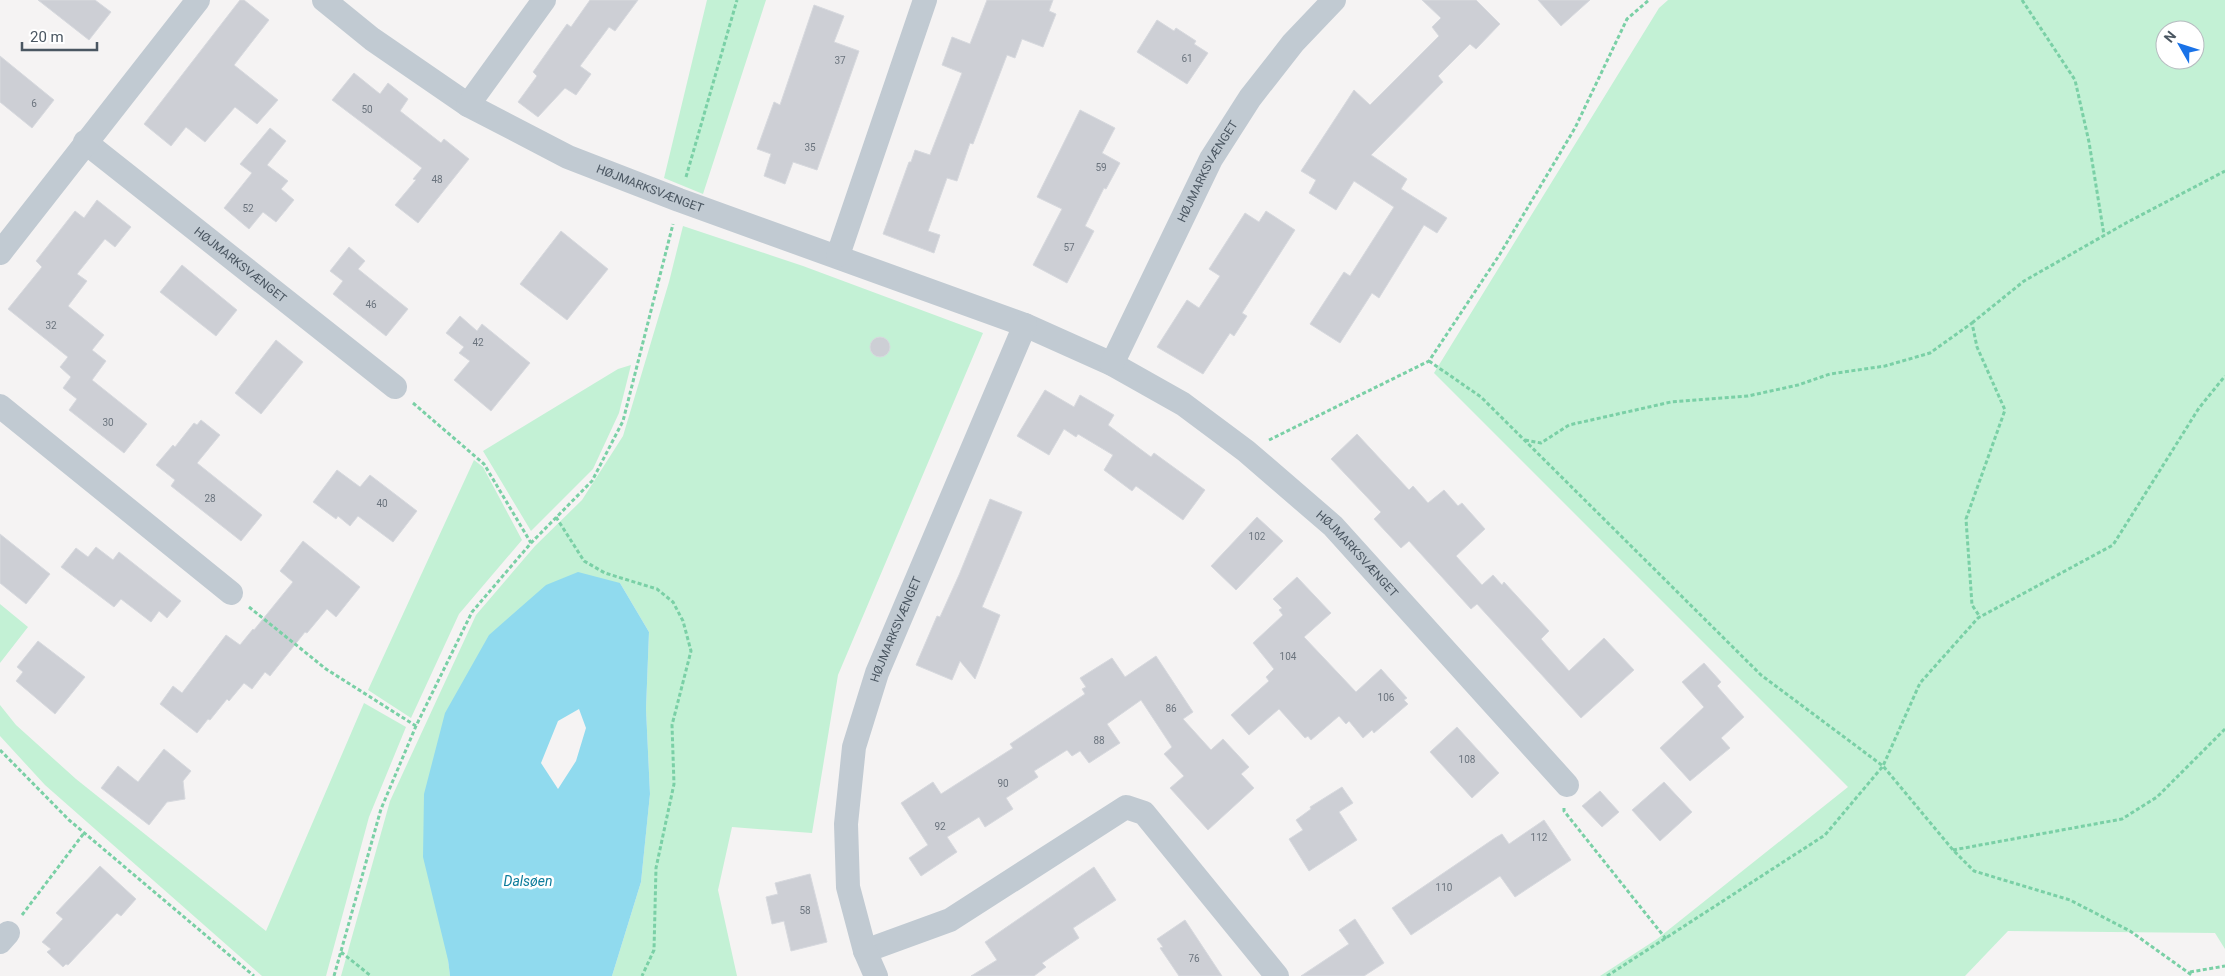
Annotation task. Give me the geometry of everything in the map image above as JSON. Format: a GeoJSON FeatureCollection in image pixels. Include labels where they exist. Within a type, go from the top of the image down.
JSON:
{"type":"FeatureCollection","features":[{"type":"Feature","properties":{"kind":"street"},"geometry":{"type":"LineString","coordinates":[[0,253],[198,0]]}},
{"type":"Feature","properties":{"kind":"street","name":"HØJMARKSVÆNGET"},"geometry":{"type":"LineString","coordinates":[[324,0],[372,39],[468,105],[568,157],[680,200],[838,255],[1025,324],[1112,364],[1183,404],[1246,451],[1333,526],[1566,784]]}},
{"type":"Feature","properties":{"kind":"street"},"geometry":{"type":"LineString","coordinates":[[468,105],[544,0]]}},
{"type":"Feature","properties":{"kind":"street"},"geometry":{"type":"LineString","coordinates":[[838,255],[925,0]]}},
{"type":"Feature","properties":{"kind":"street","name":"HØJMARKSVÆNGET"},"geometry":{"type":"LineString","coordinates":[[1112,364],[1211,159],[1250,98],[1294,43],[1334,0]]}},
{"type":"Feature","properties":{"kind":"street","name":"HØJMARKSVÆNGET"},"geometry":{"type":"LineString","coordinates":[[85,142],[395,388]]}},
{"type":"Feature","properties":{"kind":"street","name":"HØJMARKSVÆNGET"},"geometry":{"type":"LineString","coordinates":[[876,976],[865,950],[848,887],[846,824],[854,747],[877,673],[1025,324]]}},
{"type":"Feature","properties":{"kind":"street"},"geometry":{"type":"LineString","coordinates":[[0,406],[231,593]]}},
{"type":"Feature","properties":{"kind":"street"},"geometry":{"type":"LineString","coordinates":[[865,950],[950,920],[1126,807],[1144,813],[1277,976]]}},
{"type":"Feature","properties":{"kind":"path"},"geometry":{"type":"LineString","coordinates":[[334,976],[381,809],[416,726],[472,612],[531,543],[592,480],[623,421],[680,200],[738,0]]}},
{"type":"Feature","properties":{"kind":"path"},"geometry":{"type":"LineString","coordinates":[[1246,451],[1429,361],[1500,254],[1575,128],[1627,20],[1649,0]]}},
{"type":"Feature","properties":{"kind":"path"},"geometry":{"type":"LineString","coordinates":[[2022,0],[2075,80],[2089,142],[2104,235]]}},
{"type":"Feature","properties":{"kind":"path"},"geometry":{"type":"LineString","coordinates":[[1525,440],[1541,443],[1568,425],[1671,402],[1748,396],[1798,385],[1830,374],[1885,366],[1930,353],[1972,323],[2024,281],[2104,235],[2225,171]]}},
{"type":"Feature","properties":{"kind":"path"},"geometry":{"type":"LineString","coordinates":[[1972,323],[1977,347],[2005,410],[1966,519],[1972,605],[1980,616]]}},
{"type":"Feature","properties":{"kind":"path"},"geometry":{"type":"LineString","coordinates":[[1429,361],[1481,397],[1761,675],[1883,766],[1953,850],[1974,871],[2070,900],[2130,931],[2190,972],[2193,976]]}},
{"type":"Feature","properties":{"kind":"path"},"geometry":{"type":"LineString","coordinates":[[1607,976],[1825,835],[1883,766],[1920,683],[1980,616],[2113,545],[2199,408],[2225,376]]}},
{"type":"Feature","properties":{"kind":"path"},"geometry":{"type":"LineString","coordinates":[[395,388],[484,464],[531,543]]}},
{"type":"Feature","properties":{"kind":"path"},"geometry":{"type":"LineString","coordinates":[[556,518],[584,561],[605,573],[657,589],[673,602],[683,621],[691,651],[672,725],[674,784],[656,868],[654,950],[642,976]]}},
{"type":"Feature","properties":{"kind":"path"},"geometry":{"type":"LineString","coordinates":[[231,593],[326,669],[416,726]]}},
{"type":"Feature","properties":{"kind":"path"},"geometry":{"type":"LineString","coordinates":[[1953,850],[2122,818],[2157,797],[2225,729]]}},
{"type":"Feature","properties":{"kind":"path"},"geometry":{"type":"LineString","coordinates":[[0,750],[84,832],[254,976]]}},
{"type":"Feature","properties":{"kind":"path"},"geometry":{"type":"LineString","coordinates":[[1566,784],[1564,811],[1666,939]]}},
{"type":"Feature","properties":{"kind":"path"},"geometry":{"type":"LineString","coordinates":[[4,938],[84,832]]}},
{"type":"Feature","properties":{"kind":"path"},"geometry":{"type":"LineString","coordinates":[[340,952],[371,976]]}},
{"type":"Feature","properties":{"kind":"path"},"geometry":{"type":"LineString","coordinates":[[2190,972],[2225,966]]}},
{"type":"Feature","properties":{"kind":"green space"},"geometry":{"type":"Polygon","coordinates":[[[707,0],[766,0],[703,194],[664,178],[707,0]]]}},
{"type":"Feature","properties":{"kind":"green space"},"geometry":{"type":"Polygon","coordinates":[[[1668,0],[2225,0],[2225,949],[2215,933],[2008,931],[1965,976],[1600,976],[1657,939],[1848,787],[1434,373],[1659,8],[1668,0]]]}},
{"type":"Feature","properties":{"kind":"green space"},"geometry":{"type":"Polygon","coordinates":[[[683,226],[803,266],[983,333],[838,675],[812,833],[732,827],[718,890],[737,976],[612,976],[641,882],[650,794],[646,709],[649,632],[620,583],[448,960],[450,976],[341,976],[390,801],[476,615],[535,546],[582,500],[623,436],[669,282],[683,226]]]}},
{"type":"Feature","properties":{"kind":"green space"},"geometry":{"type":"Polygon","coordinates":[[[631,365],[619,413],[593,469],[531,531],[483,451],[618,369],[631,365]]]}},
{"type":"Feature","properties":{"kind":"green space"},"geometry":{"type":"Polygon","coordinates":[[[474,460],[483,467],[522,540],[459,614],[411,718],[368,690],[474,460]]]}},
{"type":"Feature","properties":{"kind":"green space"},"geometry":{"type":"Polygon","coordinates":[[[0,604],[28,627],[0,663],[0,604]]]}},
{"type":"Feature","properties":{"kind":"green space"},"geometry":{"type":"Polygon","coordinates":[[[364,703],[406,727],[369,817],[326,976],[262,976],[45,785],[0,736],[0,705],[16,725],[76,779],[266,931],[364,703]]]}},
{"type":"Feature","properties":{"kind":"water","name":"Dalsøen"},"geometry":{"type":"Polygon","coordinates":[[[578,572],[620,583],[649,632],[646,709],[650,794],[641,882],[612,976],[450,976],[448,960],[423,857],[424,794],[445,713],[489,635],[546,585],[578,572]],[[579,709],[558,721],[541,763],[558,789],[576,761],[586,728],[579,709]]]}},
{"type":"Feature","properties":{"kind":"building"},"geometry":{"type":"Polygon","coordinates":[[[38,0],[95,0],[111,12],[89,40],[38,0]]]}},
{"type":"Feature","properties":{"kind":"building"},"geometry":{"type":"Polygon","coordinates":[[[240,0],[244,0],[269,20],[234,65],[278,100],[257,124],[235,107],[205,142],[186,127],[171,146],[144,124],[240,0]]]}},
{"type":"Feature","properties":{"kind":"building"},"geometry":{"type":"Polygon","coordinates":[[[590,0],[638,0],[615,31],[609,27],[580,66],[591,74],[576,95],[565,88],[538,117],[518,102],[537,76],[533,72],[567,24],[571,27],[590,0]]]}},
{"type":"Feature","properties":{"kind":"building"},"geometry":{"type":"Polygon","coordinates":[[[987,0],[1053,0],[1049,11],[1056,14],[1043,47],[1022,39],[1015,58],[1007,55],[973,144],[970,143],[957,181],[947,178],[928,231],[940,235],[934,253],[883,234],[909,162],[911,162],[915,150],[930,155],[962,73],[942,65],[952,37],[970,44],[987,0]]]}},
{"type":"Feature","properties":{"kind":"building"},"geometry":{"type":"Polygon","coordinates":[[[1422,0],[1476,0],[1500,24],[1476,49],[1470,44],[1438,76],[1443,82],[1371,155],[1407,179],[1401,189],[1447,218],[1437,233],[1424,225],[1379,298],[1372,293],[1340,343],[1310,324],[1344,272],[1350,276],[1394,207],[1354,181],[1336,210],[1309,193],[1316,180],[1301,171],[1354,90],[1370,105],[1439,36],[1432,27],[1441,18],[1422,0]]]}},
{"type":"Feature","properties":{"kind":"building"},"geometry":{"type":"Polygon","coordinates":[[[1538,0],[1590,0],[1561,26],[1538,0]]]}},
{"type":"Feature","properties":{"kind":"building"},"geometry":{"type":"Polygon","coordinates":[[[814,5],[844,16],[834,42],[859,51],[817,170],[793,162],[785,184],[764,176],[771,154],[757,149],[774,102],[780,105],[814,5]]]}},
{"type":"Feature","properties":{"kind":"building"},"geometry":{"type":"Polygon","coordinates":[[[1157,20],[1174,31],[1176,28],[1196,41],[1194,44],[1208,53],[1187,84],[1137,52],[1157,20]]]}},
{"type":"Feature","properties":{"kind":"building"},"geometry":{"type":"Polygon","coordinates":[[[0,56],[54,100],[32,128],[0,102],[0,56]]]}},
{"type":"Feature","properties":{"kind":"building"},"geometry":{"type":"Polygon","coordinates":[[[354,73],[380,94],[388,83],[408,99],[400,111],[441,143],[444,139],[469,159],[418,223],[395,205],[416,180],[413,179],[422,168],[332,100],[354,73]]]}},
{"type":"Feature","properties":{"kind":"building"},"geometry":{"type":"Polygon","coordinates":[[[1080,110],[1115,128],[1102,153],[1120,163],[1106,189],[1104,188],[1085,226],[1094,231],[1067,283],[1033,265],[1062,209],[1037,197],[1080,110]]]}},
{"type":"Feature","properties":{"kind":"building"},"geometry":{"type":"Polygon","coordinates":[[[270,128],[286,141],[267,165],[288,181],[281,189],[294,200],[276,222],[263,212],[249,229],[224,208],[252,173],[240,164],[270,128]]]}},
{"type":"Feature","properties":{"kind":"building"},"geometry":{"type":"Polygon","coordinates":[[[97,200],[131,227],[115,247],[105,239],[77,274],[87,281],[68,306],[104,335],[92,350],[106,361],[92,380],[147,424],[124,453],[69,410],[77,399],[63,388],[71,377],[60,367],[68,357],[8,309],[42,267],[36,261],[75,211],[84,218],[97,200]]]}},
{"type":"Feature","properties":{"kind":"building"},"geometry":{"type":"Polygon","coordinates":[[[1266,211],[1295,230],[1242,313],[1247,316],[1234,336],[1230,333],[1203,374],[1157,347],[1187,300],[1199,308],[1220,276],[1209,269],[1245,213],[1259,222],[1266,211]]]}},
{"type":"Feature","properties":{"kind":"building"},"geometry":{"type":"Polygon","coordinates":[[[561,231],[608,269],[567,320],[520,284],[561,231]]]}},
{"type":"Feature","properties":{"kind":"building"},"geometry":{"type":"Polygon","coordinates":[[[349,247],[365,261],[358,269],[408,309],[386,336],[333,294],[343,281],[330,271],[349,247]]]}},
{"type":"Feature","properties":{"kind":"building"},"geometry":{"type":"Polygon","coordinates":[[[182,265],[237,310],[216,336],[160,292],[182,265]]]}},
{"type":"Feature","properties":{"kind":"building"},"geometry":{"type":"Polygon","coordinates":[[[460,316],[477,331],[482,324],[530,363],[491,411],[454,380],[470,361],[459,353],[464,347],[446,333],[460,316]]]}},
{"type":"Feature","properties":{"kind":"building"},"geometry":{"type":"Polygon","coordinates":[[[876,337],[884,337],[890,343],[890,351],[884,357],[876,357],[870,351],[870,343],[876,337]]]}},
{"type":"Feature","properties":{"kind":"building"},"geometry":{"type":"Polygon","coordinates":[[[276,340],[303,362],[261,414],[235,393],[276,340]]]}},
{"type":"Feature","properties":{"kind":"building"},"geometry":{"type":"Polygon","coordinates":[[[1045,390],[1074,407],[1080,395],[1114,415],[1108,425],[1151,457],[1154,453],[1205,490],[1183,520],[1136,486],[1132,491],[1104,470],[1113,455],[1078,434],[1076,437],[1064,429],[1049,455],[1017,436],[1045,390]]]}},
{"type":"Feature","properties":{"kind":"building"},"geometry":{"type":"Polygon","coordinates":[[[201,420],[220,435],[197,463],[262,515],[241,541],[171,486],[175,480],[156,465],[173,445],[175,447],[194,423],[197,425],[201,420]]]}},
{"type":"Feature","properties":{"kind":"building"},"geometry":{"type":"Polygon","coordinates":[[[1357,434],[1409,490],[1413,486],[1428,503],[1444,490],[1458,506],[1462,503],[1485,529],[1456,556],[1482,585],[1493,575],[1502,585],[1504,582],[1549,631],[1541,639],[1569,671],[1604,638],[1634,670],[1581,718],[1477,604],[1471,609],[1409,541],[1401,548],[1374,519],[1381,512],[1331,459],[1357,434]]]}},
{"type":"Feature","properties":{"kind":"building"},"geometry":{"type":"Polygon","coordinates":[[[337,470],[360,487],[370,475],[417,511],[393,542],[358,516],[350,526],[338,516],[336,519],[313,502],[337,470]]]}},
{"type":"Feature","properties":{"kind":"building"},"geometry":{"type":"Polygon","coordinates":[[[990,499],[1022,512],[982,607],[1000,615],[975,679],[960,661],[952,680],[916,665],[937,616],[940,617],[959,575],[990,499]]]}},
{"type":"Feature","properties":{"kind":"building"},"geometry":{"type":"Polygon","coordinates":[[[1257,517],[1283,541],[1236,590],[1211,566],[1257,517]]]}},
{"type":"Feature","properties":{"kind":"building"},"geometry":{"type":"Polygon","coordinates":[[[0,534],[50,574],[26,604],[0,583],[0,534]]]}},
{"type":"Feature","properties":{"kind":"building"},"geometry":{"type":"Polygon","coordinates":[[[303,541],[360,587],[336,617],[327,609],[307,633],[305,632],[270,676],[265,672],[252,689],[244,683],[229,701],[227,699],[210,720],[208,719],[197,733],[160,704],[173,686],[182,693],[226,635],[240,645],[254,630],[293,582],[280,571],[303,541]]]}},
{"type":"Feature","properties":{"kind":"building"},"geometry":{"type":"Polygon","coordinates":[[[96,547],[113,560],[119,552],[181,601],[167,618],[159,611],[151,622],[121,599],[114,607],[61,567],[76,548],[88,557],[96,547]]]}},
{"type":"Feature","properties":{"kind":"building"},"geometry":{"type":"Polygon","coordinates":[[[1297,577],[1331,613],[1304,637],[1356,692],[1381,669],[1407,698],[1404,700],[1408,704],[1374,733],[1372,730],[1363,738],[1349,721],[1346,724],[1339,716],[1311,740],[1308,736],[1305,738],[1279,709],[1249,735],[1231,715],[1269,681],[1266,677],[1274,669],[1253,643],[1283,615],[1279,610],[1282,608],[1273,599],[1297,577]]]}},
{"type":"Feature","properties":{"kind":"building"},"geometry":{"type":"Polygon","coordinates":[[[38,641],[85,677],[55,714],[16,681],[23,672],[17,667],[38,641]]]}},
{"type":"Feature","properties":{"kind":"building"},"geometry":{"type":"Polygon","coordinates":[[[1156,656],[1193,712],[1183,719],[1211,750],[1223,739],[1249,767],[1241,774],[1254,788],[1208,830],[1170,788],[1184,776],[1164,754],[1172,747],[1141,700],[1107,724],[1120,743],[1089,763],[1080,751],[1072,756],[1067,750],[1034,771],[1038,777],[1006,798],[1013,809],[985,827],[979,817],[947,837],[957,852],[921,876],[909,858],[928,845],[901,803],[933,782],[941,794],[1013,748],[1010,744],[1085,694],[1082,689],[1086,687],[1080,678],[1112,658],[1125,677],[1156,656]]]}},
{"type":"Feature","properties":{"kind":"building"},"geometry":{"type":"Polygon","coordinates":[[[1704,663],[1721,682],[1717,686],[1744,717],[1721,738],[1730,748],[1690,781],[1660,748],[1704,707],[1682,682],[1704,663]]]}},
{"type":"Feature","properties":{"kind":"building"},"geometry":{"type":"Polygon","coordinates":[[[1457,727],[1499,773],[1472,798],[1430,752],[1457,727]]]}},
{"type":"Feature","properties":{"kind":"building"},"geometry":{"type":"Polygon","coordinates":[[[164,749],[191,771],[183,781],[185,799],[167,802],[149,825],[101,788],[118,766],[138,782],[164,749]]]}},
{"type":"Feature","properties":{"kind":"building"},"geometry":{"type":"Polygon","coordinates":[[[1664,782],[1692,812],[1660,841],[1632,810],[1664,782]]]}},
{"type":"Feature","properties":{"kind":"building"},"geometry":{"type":"Polygon","coordinates":[[[1342,787],[1353,803],[1339,812],[1357,840],[1309,871],[1289,839],[1303,830],[1296,820],[1311,809],[1310,807],[1342,787]]]}},
{"type":"Feature","properties":{"kind":"building"},"geometry":{"type":"Polygon","coordinates":[[[1600,791],[1619,812],[1602,827],[1582,806],[1600,791]]]}},
{"type":"Feature","properties":{"kind":"building"},"geometry":{"type":"Polygon","coordinates":[[[1544,820],[1571,860],[1515,897],[1500,876],[1411,935],[1392,908],[1495,838],[1502,834],[1509,844],[1544,820]]]}},
{"type":"Feature","properties":{"kind":"building"},"geometry":{"type":"Polygon","coordinates":[[[100,866],[136,899],[121,916],[117,913],[68,965],[66,964],[63,967],[47,952],[51,949],[42,942],[63,919],[56,913],[100,866]]]}},
{"type":"Feature","properties":{"kind":"building"},"geometry":{"type":"Polygon","coordinates":[[[1094,867],[1116,900],[1073,928],[1079,938],[1042,963],[1046,967],[1034,976],[971,976],[997,960],[985,942],[1094,867]]]}},
{"type":"Feature","properties":{"kind":"building"},"geometry":{"type":"Polygon","coordinates":[[[810,874],[827,942],[791,951],[784,921],[772,924],[766,897],[778,894],[775,883],[810,874]]]}},
{"type":"Feature","properties":{"kind":"building"},"geometry":{"type":"Polygon","coordinates":[[[1355,919],[1384,963],[1364,976],[1301,976],[1349,944],[1339,930],[1355,919]]]}},
{"type":"Feature","properties":{"kind":"building"},"geometry":{"type":"Polygon","coordinates":[[[1185,920],[1222,976],[1179,976],[1160,948],[1163,947],[1157,939],[1185,920]]]}}]}
